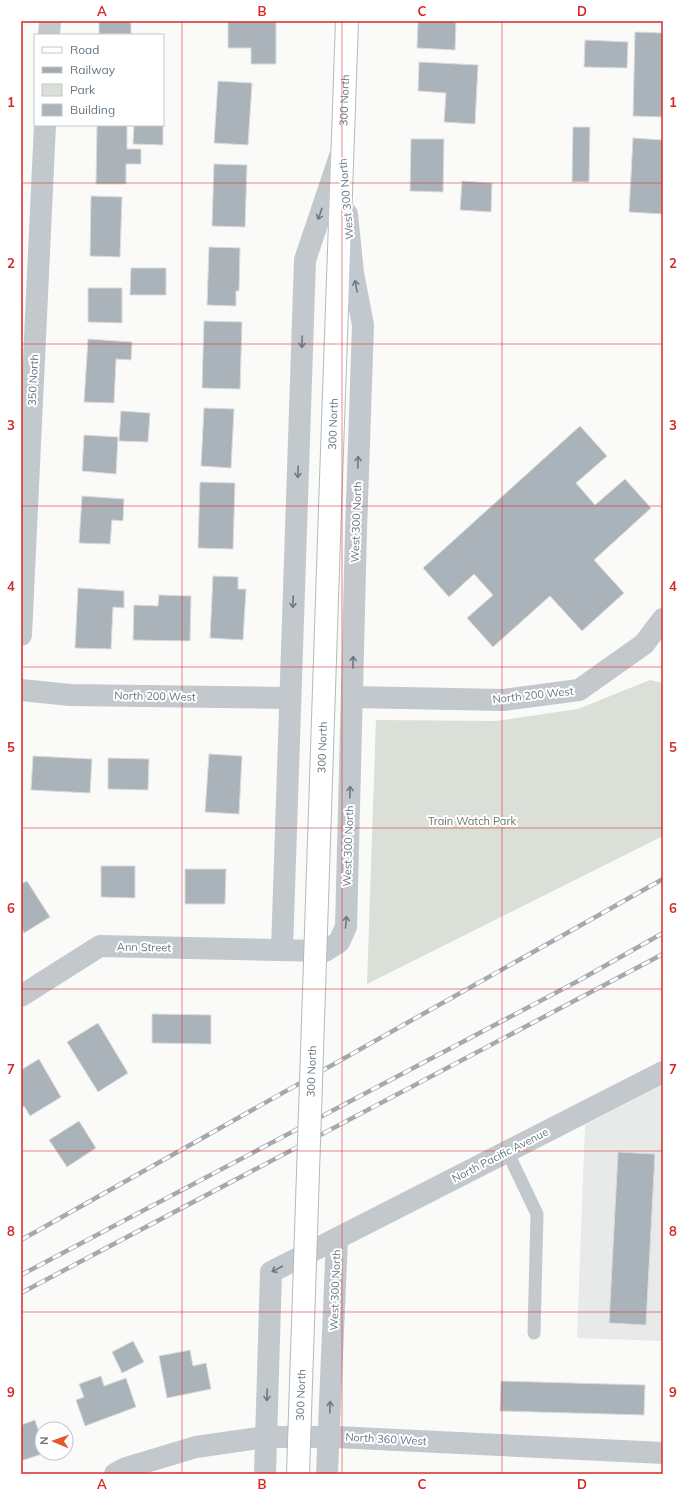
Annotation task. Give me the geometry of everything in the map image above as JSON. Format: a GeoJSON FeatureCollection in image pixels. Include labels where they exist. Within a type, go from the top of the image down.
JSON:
{"type":"FeatureCollection","features":[{"type":"Feature","properties":{"kind":"main road","name":"300 North"},"geometry":{"type":"LineString","coordinates":[[298,1474],[347,21]]}},
{"type":"Feature","properties":{"kind":"street"},"geometry":{"type":"LineString","coordinates":[[49,34],[50,21]]}},
{"type":"Feature","properties":{"kind":"street","name":"350 North"},"geometry":{"type":"LineString","coordinates":[[21,635],[45,126]]}},
{"type":"Feature","properties":{"kind":"street","name":"West 300 North"},"geometry":{"type":"LineString","coordinates":[[342,151],[353,273],[363,325],[346,927],[340,942],[325,951],[282,950],[305,260],[342,151]]}},
{"type":"Feature","properties":{"kind":"street","name":"North 200 West"},"geometry":{"type":"LineString","coordinates":[[352,697],[503,700],[580,690],[644,644],[663,618]]}},
{"type":"Feature","properties":{"kind":"street","name":"North 200 West"},"geometry":{"type":"LineString","coordinates":[[21,690],[70,695],[290,698]]}},
{"type":"Feature","properties":{"kind":"street","name":"Ann Street"},"geometry":{"type":"LineString","coordinates":[[21,996],[100,946],[282,950]]}},
{"type":"Feature","properties":{"kind":"street","name":"North Pacific Avenue"},"geometry":{"type":"LineString","coordinates":[[337,1238],[663,1072]]}},
{"type":"Feature","properties":{"kind":"street","name":"West 300 North"},"geometry":{"type":"LineString","coordinates":[[265,1474],[271,1272],[337,1238],[327,1474]]}},
{"type":"Feature","properties":{"kind":"street","name":"North 360 West"},"geometry":{"type":"LineString","coordinates":[[115,1474],[126,1468],[196,1447],[266,1437],[328,1437],[663,1453]]}},
{"type":"Feature","properties":{"kind":"lane"},"geometry":{"type":"LineString","coordinates":[[507,1151],[537,1214],[534,1333]]}},
{"type":"Feature","properties":{"kind":"shaded area"},"geometry":{"type":"Polygon","coordinates":[[[663,1085],[663,1341],[577,1338],[585,1125],[663,1085]]]}},
{"type":"Feature","properties":{"kind":"green space","name":"Train Watch Park"},"geometry":{"type":"Polygon","coordinates":[[[650,680],[663,683],[663,836],[367,984],[376,720],[496,721],[578,709],[650,680]]]}},
{"type":"Feature","properties":{"kind":"building"},"geometry":{"type":"Polygon","coordinates":[[[99,21],[131,21],[131,34],[99,34],[99,21]]]}},
{"type":"Feature","properties":{"kind":"building"},"geometry":{"type":"Polygon","coordinates":[[[228,21],[276,21],[276,64],[251,64],[251,48],[228,48],[228,21]]]}},
{"type":"Feature","properties":{"kind":"building"},"geometry":{"type":"Polygon","coordinates":[[[418,21],[456,21],[455,50],[417,48],[418,21]]]}},
{"type":"Feature","properties":{"kind":"building"},"geometry":{"type":"Polygon","coordinates":[[[635,32],[663,33],[663,117],[633,116],[635,32]]]}},
{"type":"Feature","properties":{"kind":"building"},"geometry":{"type":"Polygon","coordinates":[[[585,40],[628,42],[627,68],[584,67],[585,40]]]}},
{"type":"Feature","properties":{"kind":"building"},"geometry":{"type":"Polygon","coordinates":[[[419,62],[478,65],[475,124],[444,122],[446,93],[418,91],[419,62]]]}},
{"type":"Feature","properties":{"kind":"building"},"geometry":{"type":"Polygon","coordinates":[[[218,81],[252,83],[248,145],[214,143],[218,81]]]}},
{"type":"Feature","properties":{"kind":"building"},"geometry":{"type":"Polygon","coordinates":[[[97,126],[127,126],[127,149],[141,149],[141,164],[126,164],[126,184],[96,184],[97,126]]]}},
{"type":"Feature","properties":{"kind":"building"},"geometry":{"type":"Polygon","coordinates":[[[134,126],[163,126],[163,145],[133,144],[134,126]]]}},
{"type":"Feature","properties":{"kind":"building"},"geometry":{"type":"Polygon","coordinates":[[[573,127],[590,127],[589,182],[572,182],[573,127]]]}},
{"type":"Feature","properties":{"kind":"building"},"geometry":{"type":"Polygon","coordinates":[[[633,138],[663,140],[662,214],[629,212],[633,138]]]}},
{"type":"Feature","properties":{"kind":"building"},"geometry":{"type":"Polygon","coordinates":[[[411,139],[444,139],[443,192],[410,191],[411,139]]]}},
{"type":"Feature","properties":{"kind":"building"},"geometry":{"type":"Polygon","coordinates":[[[214,164],[247,165],[245,227],[212,226],[214,164]]]}},
{"type":"Feature","properties":{"kind":"building"},"geometry":{"type":"Polygon","coordinates":[[[462,181],[492,183],[491,212],[460,210],[462,181]]]}},
{"type":"Feature","properties":{"kind":"building"},"geometry":{"type":"Polygon","coordinates":[[[91,196],[122,197],[120,257],[90,256],[91,196]]]}},
{"type":"Feature","properties":{"kind":"building"},"geometry":{"type":"Polygon","coordinates":[[[209,247],[240,248],[239,291],[236,291],[236,306],[207,305],[209,247]]]}},
{"type":"Feature","properties":{"kind":"building"},"geometry":{"type":"Polygon","coordinates":[[[131,268],[166,268],[166,295],[130,295],[131,268]]]}},
{"type":"Feature","properties":{"kind":"building"},"geometry":{"type":"Polygon","coordinates":[[[88,288],[122,288],[122,323],[88,322],[88,288]]]}},
{"type":"Feature","properties":{"kind":"building"},"geometry":{"type":"Polygon","coordinates":[[[204,321],[242,322],[240,389],[202,388],[204,321]]]}},
{"type":"Feature","properties":{"kind":"building"},"geometry":{"type":"Polygon","coordinates":[[[88,339],[132,342],[131,360],[116,359],[114,403],[84,402],[88,339]]]}},
{"type":"Feature","properties":{"kind":"building"},"geometry":{"type":"Polygon","coordinates":[[[204,408],[234,409],[231,468],[201,466],[204,408]]]}},
{"type":"Feature","properties":{"kind":"building"},"geometry":{"type":"Polygon","coordinates":[[[121,411],[150,413],[148,442],[119,441],[121,411]]]}},
{"type":"Feature","properties":{"kind":"building"},"geometry":{"type":"Polygon","coordinates":[[[580,426],[607,456],[576,483],[595,505],[625,479],[651,508],[594,560],[624,593],[582,631],[550,596],[493,647],[467,618],[493,595],[474,574],[449,597],[423,568],[580,426]]]}},
{"type":"Feature","properties":{"kind":"building"},"geometry":{"type":"Polygon","coordinates":[[[84,435],[118,437],[116,474],[82,471],[84,435]]]}},
{"type":"Feature","properties":{"kind":"building"},"geometry":{"type":"Polygon","coordinates":[[[200,482],[235,483],[233,549],[198,548],[200,482]]]}},
{"type":"Feature","properties":{"kind":"building"},"geometry":{"type":"Polygon","coordinates":[[[82,496],[124,499],[123,521],[112,520],[110,544],[79,543],[82,496]]]}},
{"type":"Feature","properties":{"kind":"building"},"geometry":{"type":"Polygon","coordinates":[[[213,576],[238,577],[238,589],[246,589],[243,640],[210,638],[213,576]]]}},
{"type":"Feature","properties":{"kind":"building"},"geometry":{"type":"Polygon","coordinates":[[[78,588],[124,591],[124,608],[113,607],[111,649],[75,648],[78,588]]]}},
{"type":"Feature","properties":{"kind":"building"},"geometry":{"type":"Polygon","coordinates":[[[159,595],[191,596],[190,641],[133,640],[134,605],[158,606],[159,595]]]}},
{"type":"Feature","properties":{"kind":"building"},"geometry":{"type":"Polygon","coordinates":[[[209,754],[242,756],[239,814],[205,812],[209,754]]]}},
{"type":"Feature","properties":{"kind":"building"},"geometry":{"type":"Polygon","coordinates":[[[33,756],[92,759],[90,793],[31,790],[33,756]]]}},
{"type":"Feature","properties":{"kind":"building"},"geometry":{"type":"Polygon","coordinates":[[[108,758],[149,759],[148,790],[108,789],[108,758]]]}},
{"type":"Feature","properties":{"kind":"building"},"geometry":{"type":"Polygon","coordinates":[[[101,866],[135,866],[135,898],[101,897],[101,866]]]}},
{"type":"Feature","properties":{"kind":"building"},"geometry":{"type":"Polygon","coordinates":[[[185,869],[226,869],[225,904],[185,904],[185,869]]]}},
{"type":"Feature","properties":{"kind":"building"},"geometry":{"type":"Polygon","coordinates":[[[27,881],[50,917],[24,933],[21,927],[21,884],[27,881]]]}},
{"type":"Feature","properties":{"kind":"building"},"geometry":{"type":"Polygon","coordinates":[[[152,1014],[211,1015],[211,1044],[152,1043],[152,1014]]]}},
{"type":"Feature","properties":{"kind":"building"},"geometry":{"type":"Polygon","coordinates":[[[98,1023],[128,1073],[98,1092],[67,1042],[98,1023]]]}},
{"type":"Feature","properties":{"kind":"building"},"geometry":{"type":"Polygon","coordinates":[[[39,1059],[61,1097],[30,1116],[24,1106],[21,1108],[21,1070],[39,1059]]]}},
{"type":"Feature","properties":{"kind":"building"},"geometry":{"type":"Polygon","coordinates":[[[79,1121],[96,1148],[67,1167],[49,1140],[79,1121]]]}},
{"type":"Feature","properties":{"kind":"building"},"geometry":{"type":"Polygon","coordinates":[[[618,1152],[655,1154],[646,1325],[609,1323],[618,1152]]]}},
{"type":"Feature","properties":{"kind":"building"},"geometry":{"type":"Polygon","coordinates":[[[133,1341],[144,1362],[122,1373],[112,1352],[133,1341]]]}},
{"type":"Feature","properties":{"kind":"building"},"geometry":{"type":"Polygon","coordinates":[[[190,1350],[193,1366],[206,1363],[211,1389],[167,1398],[159,1356],[190,1350]]]}},
{"type":"Feature","properties":{"kind":"building"},"geometry":{"type":"Polygon","coordinates":[[[101,1376],[104,1386],[126,1378],[136,1407],[85,1426],[76,1400],[84,1397],[79,1384],[101,1376]]]}},
{"type":"Feature","properties":{"kind":"building"},"geometry":{"type":"Polygon","coordinates":[[[501,1381],[645,1385],[644,1415],[500,1411],[501,1381]]]}},
{"type":"Feature","properties":{"kind":"building"},"geometry":{"type":"Polygon","coordinates":[[[35,1420],[35,1421],[34,1421],[34,1457],[21,1461],[21,1425],[35,1420]]]}},
{"type":"Feature","properties":{"kind":"railway"},"geometry":{"type":"LineString","coordinates":[[21,1240],[663,879]]}},
{"type":"Feature","properties":{"kind":"railway"},"geometry":{"type":"LineString","coordinates":[[21,1275],[578,981],[663,933]]}},
{"type":"Feature","properties":{"kind":"railway"},"geometry":{"type":"LineString","coordinates":[[21,1293],[663,954]]}}]}
